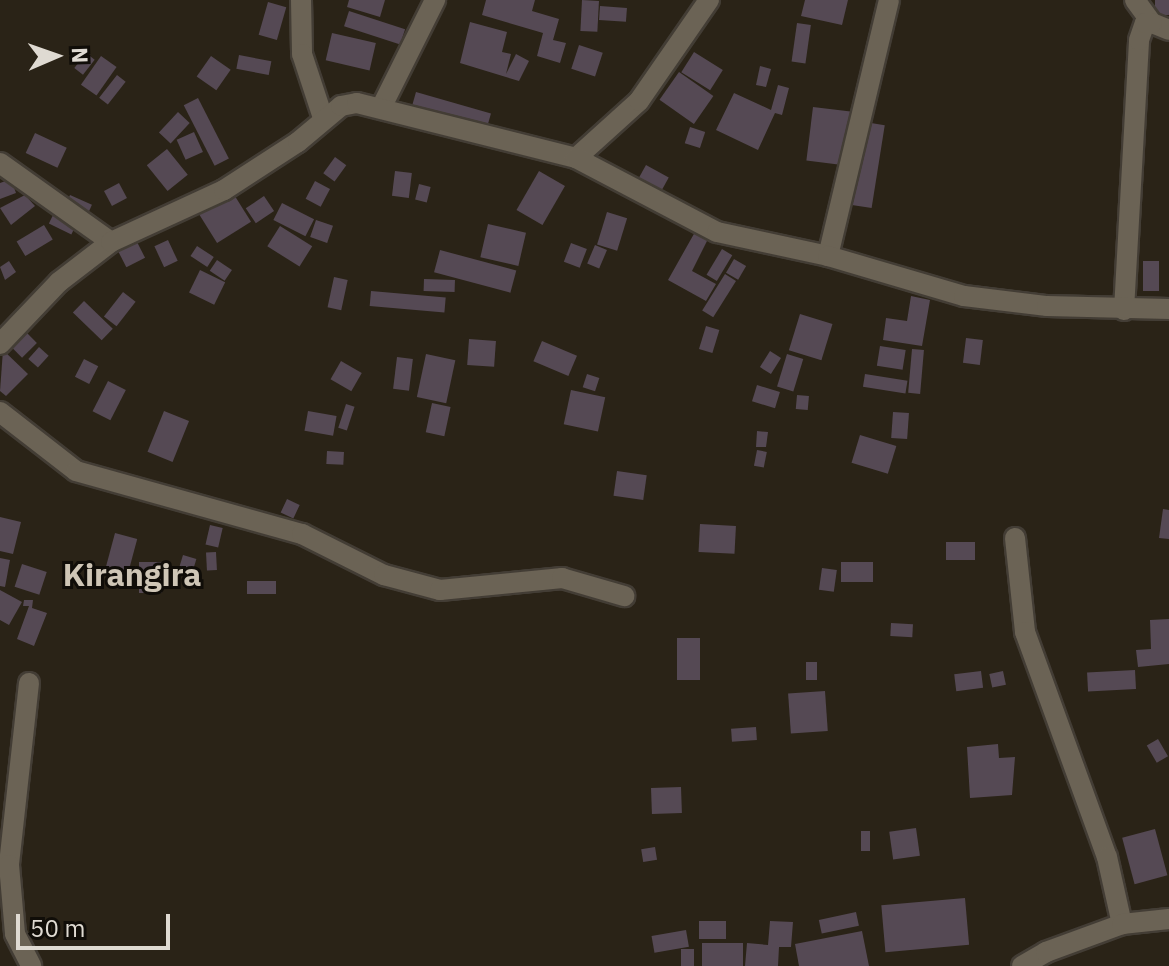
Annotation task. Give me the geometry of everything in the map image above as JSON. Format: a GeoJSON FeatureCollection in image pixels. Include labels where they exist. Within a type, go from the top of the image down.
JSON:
{"type":"FeatureCollection","features":[{"type":"Feature","properties":{"kind":"street"},"geometry":{"type":"LineString","coordinates":[[301,0],[302,54],[323,118]]}},
{"type":"Feature","properties":{"kind":"street"},"geometry":{"type":"LineString","coordinates":[[381,108],[435,0]]}},
{"type":"Feature","properties":{"kind":"street"},"geometry":{"type":"LineString","coordinates":[[576,158],[639,101],[709,0]]}},
{"type":"Feature","properties":{"kind":"street"},"geometry":{"type":"LineString","coordinates":[[828,256],[889,0]]}},
{"type":"Feature","properties":{"kind":"street"},"geometry":{"type":"LineString","coordinates":[[1135,0],[1160,27]]}},
{"type":"Feature","properties":{"kind":"street"},"geometry":{"type":"LineString","coordinates":[[1124,310],[1139,40],[1145,23],[1160,27]]}},
{"type":"Feature","properties":{"kind":"street"},"geometry":{"type":"LineString","coordinates":[[0,344],[59,282],[111,242],[224,190],[298,142],[341,106],[381,108],[576,158],[717,232],[828,256],[964,296],[1124,310],[1169,309]]}},
{"type":"Feature","properties":{"kind":"street"},"geometry":{"type":"LineString","coordinates":[[0,163],[111,242]]}},
{"type":"Feature","properties":{"kind":"street"},"geometry":{"type":"LineString","coordinates":[[0,412],[76,471],[302,534],[384,575],[440,590],[562,578],[624,596]]}},
{"type":"Feature","properties":{"kind":"street"},"geometry":{"type":"LineString","coordinates":[[1015,538],[1025,632],[1107,857],[1122,924]]}},
{"type":"Feature","properties":{"kind":"street"},"geometry":{"type":"LineString","coordinates":[[29,683],[9,865],[15,934],[31,966]]}},
{"type":"Feature","properties":{"kind":"street"},"geometry":{"type":"LineString","coordinates":[[1022,966],[1046,952],[1122,924],[1169,919]]}},
{"type":"Feature","properties":{"kind":"building"},"geometry":{"type":"Polygon","coordinates":[[[349,0],[385,0],[380,17],[347,7],[349,0]]]}},
{"type":"Feature","properties":{"kind":"building"},"geometry":{"type":"Polygon","coordinates":[[[486,0],[535,0],[532,11],[559,19],[553,40],[566,43],[560,63],[537,56],[543,33],[482,15],[486,0]]]}},
{"type":"Feature","properties":{"kind":"building"},"geometry":{"type":"Polygon","coordinates":[[[582,0],[599,1],[597,32],[580,31],[582,0]]]}},
{"type":"Feature","properties":{"kind":"building"},"geometry":{"type":"Polygon","coordinates":[[[805,0],[848,0],[842,25],[801,16],[805,0]]]}},
{"type":"Feature","properties":{"kind":"building"},"geometry":{"type":"Polygon","coordinates":[[[1155,0],[1169,0],[1169,15],[1155,15],[1155,0]]]}},
{"type":"Feature","properties":{"kind":"building"},"geometry":{"type":"Polygon","coordinates":[[[268,2],[286,7],[277,40],[259,35],[268,2]]]}},
{"type":"Feature","properties":{"kind":"building"},"geometry":{"type":"Polygon","coordinates":[[[600,6],[627,8],[626,22],[599,20],[600,6]]]}},
{"type":"Feature","properties":{"kind":"building"},"geometry":{"type":"Polygon","coordinates":[[[349,11],[405,29],[400,44],[344,26],[349,11]]]}},
{"type":"Feature","properties":{"kind":"building"},"geometry":{"type":"Polygon","coordinates":[[[470,22],[507,32],[502,52],[511,54],[506,74],[516,54],[529,61],[519,81],[460,63],[470,22]]]}},
{"type":"Feature","properties":{"kind":"building"},"geometry":{"type":"Polygon","coordinates":[[[797,23],[811,25],[805,64],[792,62],[797,23]]]}},
{"type":"Feature","properties":{"kind":"building"},"geometry":{"type":"Polygon","coordinates":[[[332,33],[376,43],[370,70],[326,60],[332,33]]]}},
{"type":"Feature","properties":{"kind":"building"},"geometry":{"type":"Polygon","coordinates":[[[579,45],[603,53],[595,77],[571,69],[579,45]]]}},
{"type":"Feature","properties":{"kind":"building"},"geometry":{"type":"Polygon","coordinates":[[[694,52],[723,70],[710,90],[681,72],[694,52]]]}},
{"type":"Feature","properties":{"kind":"building"},"geometry":{"type":"Polygon","coordinates":[[[86,53],[95,60],[83,75],[74,68],[86,53]]]}},
{"type":"Feature","properties":{"kind":"building"},"geometry":{"type":"Polygon","coordinates":[[[239,55],[271,61],[269,75],[236,69],[239,55]]]}},
{"type":"Feature","properties":{"kind":"building"},"geometry":{"type":"Polygon","coordinates":[[[101,56],[117,67],[96,96],[81,85],[101,56]]]}},
{"type":"Feature","properties":{"kind":"building"},"geometry":{"type":"Polygon","coordinates":[[[211,56],[231,70],[216,90],[197,76],[211,56]]]}},
{"type":"Feature","properties":{"kind":"building"},"geometry":{"type":"Polygon","coordinates":[[[760,66],[771,69],[766,87],[756,85],[760,66]]]}},
{"type":"Feature","properties":{"kind":"building"},"geometry":{"type":"Polygon","coordinates":[[[679,72],[713,96],[694,124],[659,100],[679,72]]]}},
{"type":"Feature","properties":{"kind":"building"},"geometry":{"type":"Polygon","coordinates":[[[117,75],[126,82],[108,105],[99,98],[117,75]]]}},
{"type":"Feature","properties":{"kind":"building"},"geometry":{"type":"Polygon","coordinates":[[[778,85],[789,88],[782,115],[775,113],[758,150],[716,130],[734,93],[771,110],[778,85]]]}},
{"type":"Feature","properties":{"kind":"building"},"geometry":{"type":"Polygon","coordinates":[[[416,92],[491,113],[485,134],[410,112],[416,92]]]}},
{"type":"Feature","properties":{"kind":"building"},"geometry":{"type":"Polygon","coordinates":[[[198,98],[229,159],[215,166],[184,105],[198,98]]]}},
{"type":"Feature","properties":{"kind":"building"},"geometry":{"type":"Polygon","coordinates":[[[813,107],[855,112],[848,166],[806,161],[813,107]]]}},
{"type":"Feature","properties":{"kind":"building"},"geometry":{"type":"Polygon","coordinates":[[[178,112],[190,123],[171,143],[159,132],[178,112]]]}},
{"type":"Feature","properties":{"kind":"building"},"geometry":{"type":"Polygon","coordinates":[[[865,122],[885,125],[872,208],[852,205],[865,122]]]}},
{"type":"Feature","properties":{"kind":"building"},"geometry":{"type":"Polygon","coordinates":[[[690,127],[705,132],[700,148],[685,143],[690,127]]]}},
{"type":"Feature","properties":{"kind":"building"},"geometry":{"type":"Polygon","coordinates":[[[194,132],[203,152],[186,160],[177,140],[194,132]]]}},
{"type":"Feature","properties":{"kind":"building"},"geometry":{"type":"Polygon","coordinates":[[[35,133],[67,148],[57,168],[26,153],[35,133]]]}},
{"type":"Feature","properties":{"kind":"building"},"geometry":{"type":"Polygon","coordinates":[[[167,149],[188,175],[168,191],[147,165],[167,149]]]}},
{"type":"Feature","properties":{"kind":"building"},"geometry":{"type":"Polygon","coordinates":[[[335,157],[346,165],[335,181],[323,173],[335,157]]]}},
{"type":"Feature","properties":{"kind":"building"},"geometry":{"type":"Polygon","coordinates":[[[646,165],[669,178],[659,196],[636,183],[646,165]]]}},
{"type":"Feature","properties":{"kind":"building"},"geometry":{"type":"Polygon","coordinates":[[[395,171],[412,173],[409,198],[392,196],[395,171]]]}},
{"type":"Feature","properties":{"kind":"building"},"geometry":{"type":"Polygon","coordinates":[[[539,171],[565,186],[542,225],[516,210],[539,171]]]}},
{"type":"Feature","properties":{"kind":"building"},"geometry":{"type":"Polygon","coordinates":[[[11,179],[16,193],[0,199],[0,183],[11,179]]]}},
{"type":"Feature","properties":{"kind":"building"},"geometry":{"type":"Polygon","coordinates":[[[315,181],[330,189],[321,207],[306,199],[315,181]]]}},
{"type":"Feature","properties":{"kind":"building"},"geometry":{"type":"Polygon","coordinates":[[[119,183],[127,198],[112,206],[104,191],[119,183]]]}},
{"type":"Feature","properties":{"kind":"building"},"geometry":{"type":"Polygon","coordinates":[[[419,184],[431,187],[427,202],[415,200],[419,184]]]}},
{"type":"Feature","properties":{"kind":"building"},"geometry":{"type":"Polygon","coordinates":[[[233,193],[251,222],[217,243],[199,214],[233,193]]]}},
{"type":"Feature","properties":{"kind":"building"},"geometry":{"type":"Polygon","coordinates":[[[25,195],[35,206],[11,225],[0,208],[25,195]]]}},
{"type":"Feature","properties":{"kind":"building"},"geometry":{"type":"Polygon","coordinates":[[[70,195],[92,205],[87,216],[65,206],[70,195]]]}},
{"type":"Feature","properties":{"kind":"building"},"geometry":{"type":"Polygon","coordinates":[[[264,196],[274,211],[256,223],[246,208],[264,196]]]}},
{"type":"Feature","properties":{"kind":"building"},"geometry":{"type":"Polygon","coordinates":[[[282,203],[314,219],[305,236],[273,220],[282,203]]]}},
{"type":"Feature","properties":{"kind":"building"},"geometry":{"type":"Polygon","coordinates":[[[55,211],[77,222],[71,235],[49,224],[55,211]]]}},
{"type":"Feature","properties":{"kind":"building"},"geometry":{"type":"Polygon","coordinates":[[[607,212],[627,218],[617,251],[597,245],[607,212]]]}},
{"type":"Feature","properties":{"kind":"building"},"geometry":{"type":"Polygon","coordinates":[[[316,220],[333,226],[327,243],[310,237],[316,220]]]}},
{"type":"Feature","properties":{"kind":"building"},"geometry":{"type":"Polygon","coordinates":[[[488,224],[526,233],[518,266],[480,257],[488,224]]]}},
{"type":"Feature","properties":{"kind":"building"},"geometry":{"type":"Polygon","coordinates":[[[44,225],[53,240],[25,256],[17,241],[44,225]]]}},
{"type":"Feature","properties":{"kind":"building"},"geometry":{"type":"Polygon","coordinates":[[[280,226],[312,246],[300,266],[267,246],[280,226]]]}},
{"type":"Feature","properties":{"kind":"building"},"geometry":{"type":"Polygon","coordinates":[[[695,232],[708,239],[692,271],[716,284],[706,301],[668,280],[695,232]]]}},
{"type":"Feature","properties":{"kind":"building"},"geometry":{"type":"Polygon","coordinates":[[[136,240],[145,258],[126,267],[117,250],[136,240]]]}},
{"type":"Feature","properties":{"kind":"building"},"geometry":{"type":"Polygon","coordinates":[[[168,240],[178,261],[164,267],[154,246],[168,240]]]}},
{"type":"Feature","properties":{"kind":"building"},"geometry":{"type":"Polygon","coordinates":[[[571,243],[587,249],[580,268],[564,262],[571,243]]]}},
{"type":"Feature","properties":{"kind":"building"},"geometry":{"type":"Polygon","coordinates":[[[595,245],[607,250],[599,268],[587,263],[595,245]]]}},
{"type":"Feature","properties":{"kind":"building"},"geometry":{"type":"Polygon","coordinates":[[[197,246],[214,257],[207,267],[190,256],[197,246]]]}},
{"type":"Feature","properties":{"kind":"building"},"geometry":{"type":"Polygon","coordinates":[[[722,249],[732,255],[717,281],[707,275],[722,249]]]}},
{"type":"Feature","properties":{"kind":"building"},"geometry":{"type":"Polygon","coordinates":[[[440,250],[516,270],[510,293],[434,272],[440,250]]]}},
{"type":"Feature","properties":{"kind":"building"},"geometry":{"type":"Polygon","coordinates":[[[734,259],[746,266],[738,280],[726,273],[734,259]]]}},
{"type":"Feature","properties":{"kind":"building"},"geometry":{"type":"Polygon","coordinates":[[[217,260],[232,270],[225,281],[210,271],[217,260]]]}},
{"type":"Feature","properties":{"kind":"building"},"geometry":{"type":"Polygon","coordinates":[[[9,261],[16,272],[5,280],[0,267],[9,261]]]}},
{"type":"Feature","properties":{"kind":"building"},"geometry":{"type":"Polygon","coordinates":[[[1143,261],[1159,261],[1159,291],[1143,291],[1143,261]]]}},
{"type":"Feature","properties":{"kind":"building"},"geometry":{"type":"Polygon","coordinates":[[[200,270],[225,282],[214,305],[189,292],[200,270]]]}},
{"type":"Feature","properties":{"kind":"building"},"geometry":{"type":"Polygon","coordinates":[[[725,274],[736,281],[713,317],[702,310],[725,274]]]}},
{"type":"Feature","properties":{"kind":"building"},"geometry":{"type":"Polygon","coordinates":[[[334,277],[348,280],[341,310],[328,307],[334,277]]]}},
{"type":"Feature","properties":{"kind":"building"},"geometry":{"type":"Polygon","coordinates":[[[424,279],[455,280],[455,292],[424,291],[424,279]]]}},
{"type":"Feature","properties":{"kind":"building"},"geometry":{"type":"Polygon","coordinates":[[[371,291],[446,298],[444,312],[370,306],[371,291]]]}},
{"type":"Feature","properties":{"kind":"building"},"geometry":{"type":"Polygon","coordinates":[[[123,292],[136,302],[117,326],[104,316],[123,292]]]}},
{"type":"Feature","properties":{"kind":"building"},"geometry":{"type":"Polygon","coordinates":[[[911,296],[930,300],[922,346],[883,340],[886,318],[907,321],[911,296]]]}},
{"type":"Feature","properties":{"kind":"building"},"geometry":{"type":"Polygon","coordinates":[[[84,301],[113,329],[102,340],[73,313],[84,301]]]}},
{"type":"Feature","properties":{"kind":"building"},"geometry":{"type":"Polygon","coordinates":[[[800,314],[833,324],[821,360],[789,350],[800,314]]]}},
{"type":"Feature","properties":{"kind":"building"},"geometry":{"type":"Polygon","coordinates":[[[706,326],[719,330],[712,353],[699,349],[706,326]]]}},
{"type":"Feature","properties":{"kind":"building"},"geometry":{"type":"Polygon","coordinates":[[[27,333],[37,343],[22,358],[12,348],[27,333]]]}},
{"type":"Feature","properties":{"kind":"building"},"geometry":{"type":"Polygon","coordinates":[[[966,338],[983,340],[980,365],[963,363],[966,338]]]}},
{"type":"Feature","properties":{"kind":"building"},"geometry":{"type":"Polygon","coordinates":[[[469,339],[496,341],[494,367],[467,365],[469,339]]]}},
{"type":"Feature","properties":{"kind":"building"},"geometry":{"type":"Polygon","coordinates":[[[542,341],[577,356],[568,376],[533,361],[542,341]]]}},
{"type":"Feature","properties":{"kind":"building"},"geometry":{"type":"Polygon","coordinates":[[[880,346],[906,350],[903,370],[877,366],[880,346]]]}},
{"type":"Feature","properties":{"kind":"building"},"geometry":{"type":"Polygon","coordinates":[[[39,347],[49,356],[38,368],[28,359],[39,347]]]}},
{"type":"Feature","properties":{"kind":"building"},"geometry":{"type":"Polygon","coordinates":[[[912,349],[924,350],[920,394],[908,393],[912,349]]]}},
{"type":"Feature","properties":{"kind":"building"},"geometry":{"type":"Polygon","coordinates":[[[3,350],[28,374],[6,396],[0,391],[3,350]]]}},
{"type":"Feature","properties":{"kind":"building"},"geometry":{"type":"Polygon","coordinates":[[[770,351],[781,358],[771,374],[760,367],[770,351]]]}},
{"type":"Feature","properties":{"kind":"building"},"geometry":{"type":"Polygon","coordinates":[[[426,354],[455,360],[446,403],[417,397],[426,354]]]}},
{"type":"Feature","properties":{"kind":"building"},"geometry":{"type":"Polygon","coordinates":[[[787,354],[803,359],[793,391],[777,387],[787,354]]]}},
{"type":"Feature","properties":{"kind":"building"},"geometry":{"type":"Polygon","coordinates":[[[397,357],[413,359],[409,391],[393,389],[397,357]]]}},
{"type":"Feature","properties":{"kind":"building"},"geometry":{"type":"Polygon","coordinates":[[[84,359],[98,366],[89,384],[75,377],[84,359]]]}},
{"type":"Feature","properties":{"kind":"building"},"geometry":{"type":"Polygon","coordinates":[[[341,361],[362,373],[351,391],[330,379],[341,361]]]}},
{"type":"Feature","properties":{"kind":"building"},"geometry":{"type":"Polygon","coordinates":[[[587,374],[599,378],[595,391],[583,387],[587,374]]]}},
{"type":"Feature","properties":{"kind":"building"},"geometry":{"type":"Polygon","coordinates":[[[865,374],[907,381],[905,394],[863,387],[865,374]]]}},
{"type":"Feature","properties":{"kind":"building"},"geometry":{"type":"Polygon","coordinates":[[[108,381],[126,390],[110,420],[93,411],[108,381]]]}},
{"type":"Feature","properties":{"kind":"building"},"geometry":{"type":"Polygon","coordinates":[[[757,385],[780,392],[775,408],[752,401],[757,385]]]}},
{"type":"Feature","properties":{"kind":"building"},"geometry":{"type":"Polygon","coordinates":[[[571,390],[605,397],[598,432],[564,424],[571,390]]]}},
{"type":"Feature","properties":{"kind":"building"},"geometry":{"type":"Polygon","coordinates":[[[797,395],[809,396],[808,410],[796,409],[797,395]]]}},
{"type":"Feature","properties":{"kind":"building"},"geometry":{"type":"Polygon","coordinates":[[[432,403],[451,407],[444,436],[426,432],[432,403]]]}},
{"type":"Feature","properties":{"kind":"building"},"geometry":{"type":"Polygon","coordinates":[[[346,404],[355,407],[347,431],[338,428],[346,404]]]}},
{"type":"Feature","properties":{"kind":"building"},"geometry":{"type":"Polygon","coordinates":[[[164,411],[189,421],[173,462],[148,452],[164,411]]]}},
{"type":"Feature","properties":{"kind":"building"},"geometry":{"type":"Polygon","coordinates":[[[308,411],[337,416],[333,436],[305,431],[308,411]]]}},
{"type":"Feature","properties":{"kind":"building"},"geometry":{"type":"Polygon","coordinates":[[[893,412],[909,413],[907,439],[891,438],[893,412]]]}},
{"type":"Feature","properties":{"kind":"building"},"geometry":{"type":"Polygon","coordinates":[[[757,431],[768,432],[766,447],[756,447],[757,431]]]}},
{"type":"Feature","properties":{"kind":"building"},"geometry":{"type":"Polygon","coordinates":[[[860,435],[896,446],[888,474],[852,463],[860,435]]]}},
{"type":"Feature","properties":{"kind":"building"},"geometry":{"type":"Polygon","coordinates":[[[757,450],[767,452],[764,468],[754,466],[757,450]]]}},
{"type":"Feature","properties":{"kind":"building"},"geometry":{"type":"Polygon","coordinates":[[[327,451],[344,452],[343,465],[326,464],[327,451]]]}},
{"type":"Feature","properties":{"kind":"building"},"geometry":{"type":"Polygon","coordinates":[[[617,471],[647,475],[643,500],[614,496],[617,471]]]}},
{"type":"Feature","properties":{"kind":"building"},"geometry":{"type":"Polygon","coordinates":[[[287,499],[300,505],[293,519],[281,513],[287,499]]]}},
{"type":"Feature","properties":{"kind":"building"},"geometry":{"type":"Polygon","coordinates":[[[1163,509],[1169,510],[1169,539],[1159,538],[1163,509]]]}},
{"type":"Feature","properties":{"kind":"building"},"geometry":{"type":"Polygon","coordinates":[[[0,517],[21,522],[13,554],[0,551],[0,517]]]}},
{"type":"Feature","properties":{"kind":"building"},"geometry":{"type":"Polygon","coordinates":[[[700,524],[736,526],[734,554],[699,552],[700,524]]]}},
{"type":"Feature","properties":{"kind":"building"},"geometry":{"type":"Polygon","coordinates":[[[210,525],[223,528],[218,547],[206,544],[210,525]]]}},
{"type":"Feature","properties":{"kind":"building"},"geometry":{"type":"Polygon","coordinates":[[[115,533],[137,539],[128,574],[106,568],[115,533]]]}},
{"type":"Feature","properties":{"kind":"building"},"geometry":{"type":"Polygon","coordinates":[[[946,542],[975,542],[975,560],[946,560],[946,542]]]}},
{"type":"Feature","properties":{"kind":"building"},"geometry":{"type":"Polygon","coordinates":[[[216,552],[217,570],[207,570],[206,553],[216,552]]]}},
{"type":"Feature","properties":{"kind":"building"},"geometry":{"type":"Polygon","coordinates":[[[183,555],[196,559],[193,572],[179,567],[183,555]]]}},
{"type":"Feature","properties":{"kind":"building"},"geometry":{"type":"Polygon","coordinates":[[[0,558],[10,560],[5,587],[0,586],[0,558]]]}},
{"type":"Feature","properties":{"kind":"building"},"geometry":{"type":"Polygon","coordinates":[[[139,562],[162,562],[162,593],[139,593],[139,562]]]}},
{"type":"Feature","properties":{"kind":"building"},"geometry":{"type":"Polygon","coordinates":[[[841,562],[873,562],[873,582],[841,582],[841,562]]]}},
{"type":"Feature","properties":{"kind":"building"},"geometry":{"type":"Polygon","coordinates":[[[22,564],[47,572],[39,595],[15,587],[22,564]]]}},
{"type":"Feature","properties":{"kind":"building"},"geometry":{"type":"Polygon","coordinates":[[[822,568],[837,570],[834,592],[819,590],[822,568]]]}},
{"type":"Feature","properties":{"kind":"building"},"geometry":{"type":"Polygon","coordinates":[[[247,581],[276,581],[276,594],[247,594],[247,581]]]}},
{"type":"Feature","properties":{"kind":"building"},"geometry":{"type":"Polygon","coordinates":[[[0,590],[22,602],[9,625],[0,620],[0,590]]]}},
{"type":"Feature","properties":{"kind":"building"},"geometry":{"type":"Polygon","coordinates":[[[24,600],[33,600],[32,608],[47,613],[34,646],[17,639],[29,606],[23,606],[24,600]]]}},
{"type":"Feature","properties":{"kind":"building"},"geometry":{"type":"Polygon","coordinates":[[[1169,619],[1169,664],[1138,667],[1136,650],[1151,649],[1150,620],[1169,619]]]}},
{"type":"Feature","properties":{"kind":"building"},"geometry":{"type":"Polygon","coordinates":[[[891,623],[913,624],[912,637],[890,636],[891,623]]]}},
{"type":"Feature","properties":{"kind":"building"},"geometry":{"type":"Polygon","coordinates":[[[677,638],[700,638],[700,680],[677,680],[677,638]]]}},
{"type":"Feature","properties":{"kind":"building"},"geometry":{"type":"Polygon","coordinates":[[[806,662],[817,662],[817,680],[806,680],[806,662]]]}},
{"type":"Feature","properties":{"kind":"building"},"geometry":{"type":"Polygon","coordinates":[[[1135,670],[1136,689],[1088,691],[1087,673],[1135,670]]]}},
{"type":"Feature","properties":{"kind":"building"},"geometry":{"type":"Polygon","coordinates":[[[981,671],[983,688],[956,691],[954,674],[981,671]]]}},
{"type":"Feature","properties":{"kind":"building"},"geometry":{"type":"Polygon","coordinates":[[[1003,671],[1006,685],[992,688],[989,674],[1003,671]]]}},
{"type":"Feature","properties":{"kind":"building"},"geometry":{"type":"Polygon","coordinates":[[[825,691],[828,731],[791,733],[788,694],[825,691]]]}},
{"type":"Feature","properties":{"kind":"building"},"geometry":{"type":"Polygon","coordinates":[[[756,727],[757,740],[732,742],[731,729],[756,727]]]}},
{"type":"Feature","properties":{"kind":"building"},"geometry":{"type":"Polygon","coordinates":[[[1158,739],[1168,756],[1157,763],[1147,746],[1158,739]]]}},
{"type":"Feature","properties":{"kind":"building"},"geometry":{"type":"Polygon","coordinates":[[[998,744],[999,758],[1015,757],[1012,795],[970,798],[967,747],[998,744]]]}},
{"type":"Feature","properties":{"kind":"building"},"geometry":{"type":"Polygon","coordinates":[[[681,787],[682,813],[652,814],[651,788],[681,787]]]}},
{"type":"Feature","properties":{"kind":"building"},"geometry":{"type":"Polygon","coordinates":[[[916,828],[920,856],[893,859],[889,832],[916,828]]]}},
{"type":"Feature","properties":{"kind":"building"},"geometry":{"type":"Polygon","coordinates":[[[1155,829],[1167,875],[1135,884],[1122,838],[1155,829]]]}},
{"type":"Feature","properties":{"kind":"building"},"geometry":{"type":"Polygon","coordinates":[[[861,831],[870,831],[870,851],[861,851],[861,831]]]}},
{"type":"Feature","properties":{"kind":"building"},"geometry":{"type":"Polygon","coordinates":[[[655,847],[657,860],[643,862],[641,849],[655,847]]]}},
{"type":"Feature","properties":{"kind":"building"},"geometry":{"type":"Polygon","coordinates":[[[965,898],[969,945],[885,952],[881,905],[965,898]]]}},
{"type":"Feature","properties":{"kind":"building"},"geometry":{"type":"Polygon","coordinates":[[[856,912],[859,926],[822,934],[819,920],[856,912]]]}},
{"type":"Feature","properties":{"kind":"building"},"geometry":{"type":"Polygon","coordinates":[[[699,921],[726,921],[726,939],[699,939],[699,921]]]}},
{"type":"Feature","properties":{"kind":"building"},"geometry":{"type":"Polygon","coordinates":[[[770,921],[793,922],[791,947],[779,947],[778,966],[745,966],[747,943],[768,945],[770,921]]]}},
{"type":"Feature","properties":{"kind":"building"},"geometry":{"type":"Polygon","coordinates":[[[686,930],[689,947],[654,953],[652,936],[686,930]]]}},
{"type":"Feature","properties":{"kind":"building"},"geometry":{"type":"Polygon","coordinates":[[[862,931],[869,966],[799,966],[795,944],[862,931]]]}},
{"type":"Feature","properties":{"kind":"building"},"geometry":{"type":"Polygon","coordinates":[[[702,943],[743,943],[743,966],[702,966],[702,943]]]}},
{"type":"Feature","properties":{"kind":"building"},"geometry":{"type":"Polygon","coordinates":[[[681,949],[694,949],[694,966],[681,966],[681,949]]]}},
{"type":"Feature","properties":{"kind":"district","name":"Kirangira"},"geometry":{"type":"Point","coordinates":[132,574]}}]}
